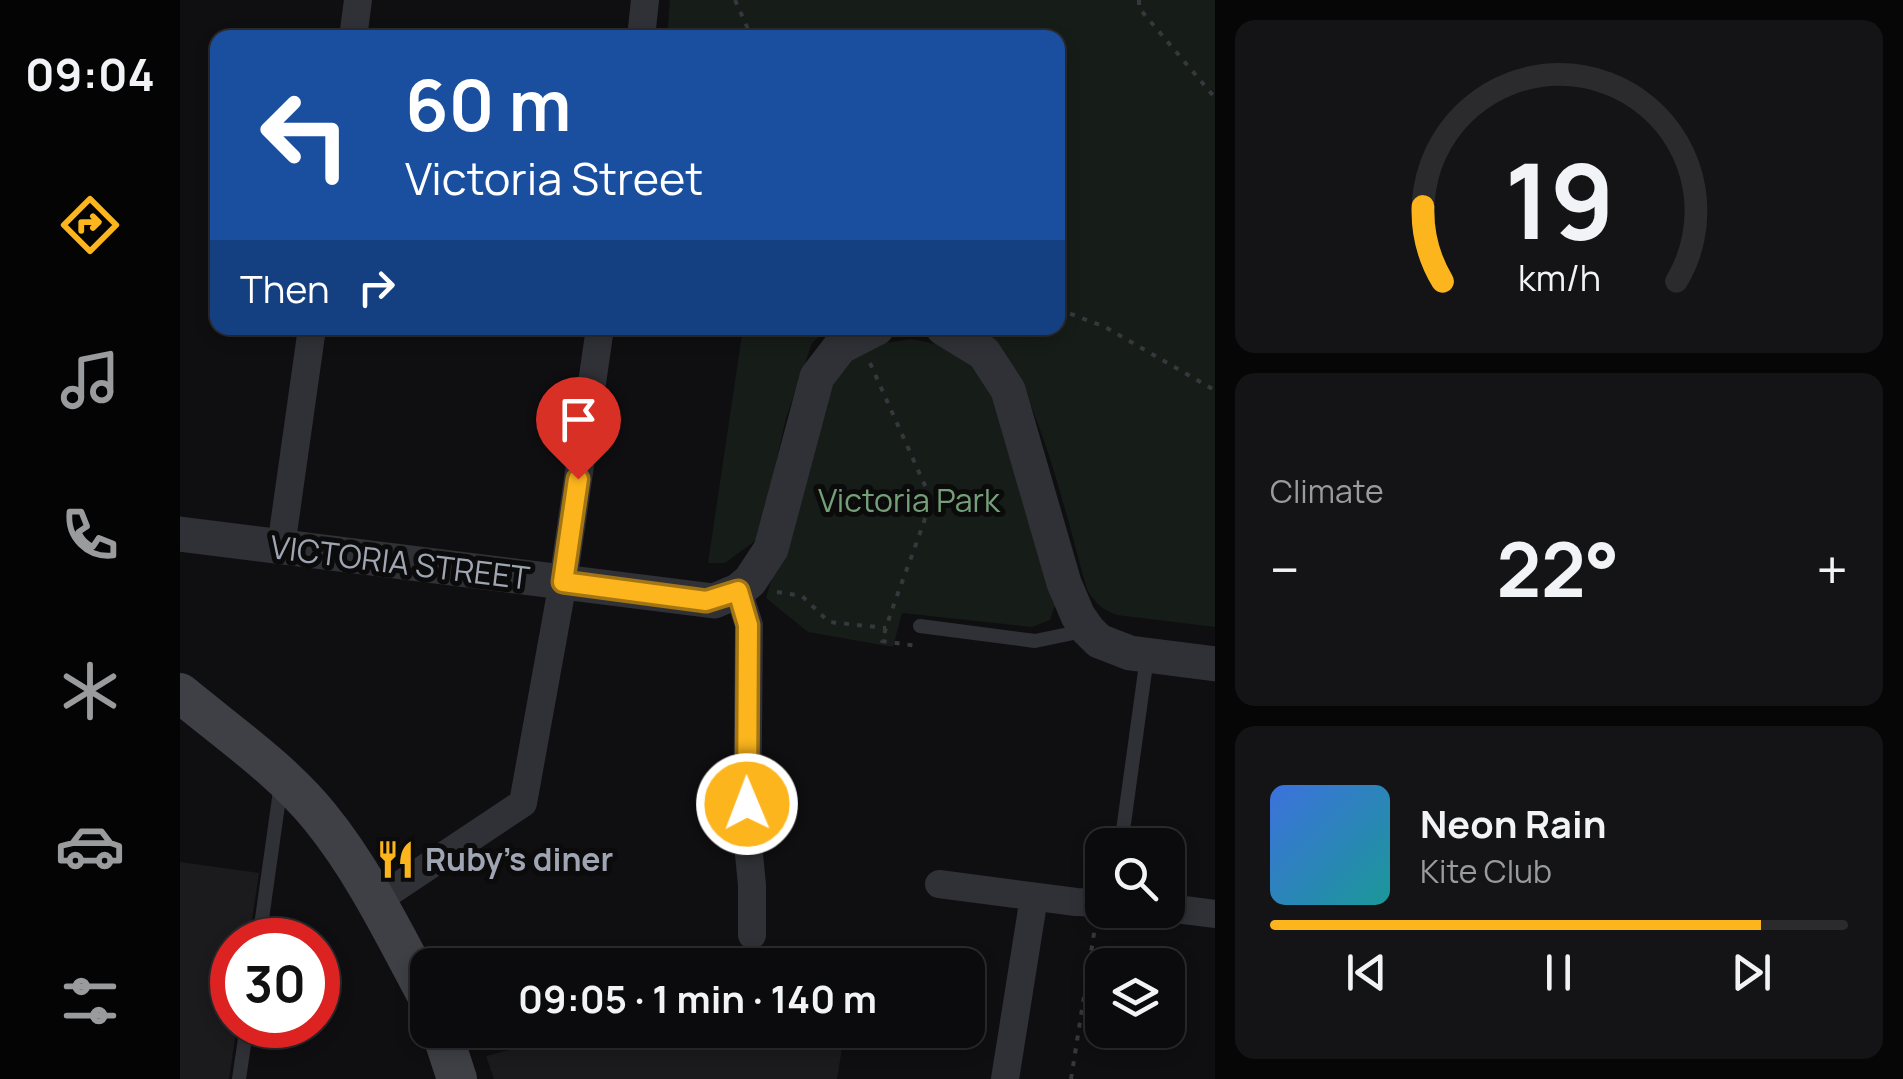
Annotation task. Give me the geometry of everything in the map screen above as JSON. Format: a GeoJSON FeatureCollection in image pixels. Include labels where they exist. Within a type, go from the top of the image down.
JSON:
{"type":"FeatureCollection","features":[{"type":"Feature","properties":{"kind":"main road"},"geometry":{"type":"LineString","coordinates":[[180,694],[281,778],[320,817],[376,900],[410,963]]}},
{"type":"Feature","properties":{"kind":"main road"},"geometry":{"type":"LineString","coordinates":[[448,1048],[457,1079]]}},
{"type":"Feature","properties":{"kind":"street"},"geometry":{"type":"LineString","coordinates":[[354,30],[358,0]]}},
{"type":"Feature","properties":{"kind":"street"},"geometry":{"type":"LineString","coordinates":[[641,30],[645,0]]}},
{"type":"Feature","properties":{"kind":"street"},"geometry":{"type":"LineString","coordinates":[[281,546],[311,335]]}},
{"type":"Feature","properties":{"kind":"street"},"geometry":{"type":"LineString","coordinates":[[376,900],[523,803],[563,582],[599,335]]}},
{"type":"Feature","properties":{"kind":"street"},"geometry":{"type":"LineString","coordinates":[[752,935],[747,816],[748,625],[738,591],[761,567],[771,549],[817,376],[840,347],[861,335]]}},
{"type":"Feature","properties":{"kind":"street"},"geometry":{"type":"LineString","coordinates":[[955,335],[984,352],[1008,390],[1064,583],[1088,630],[1115,649],[1215,664]]}},
{"type":"Feature","properties":{"kind":"street","name":"VICTORIA STREET"},"geometry":{"type":"LineString","coordinates":[[180,534],[706,601],[738,591]]}},
{"type":"Feature","properties":{"kind":"street"},"geometry":{"type":"LineString","coordinates":[[939,884],[1085,902]]}},
{"type":"Feature","properties":{"kind":"street"},"geometry":{"type":"LineString","coordinates":[[1005,1079],[1034,897]]}},
{"type":"Feature","properties":{"kind":"street"},"geometry":{"type":"LineString","coordinates":[[1185,910],[1215,914]]}},
{"type":"Feature","properties":{"kind":"lane"},"geometry":{"type":"LineString","coordinates":[[920,626],[1036,641],[1088,630]]}},
{"type":"Feature","properties":{"kind":"lane"},"geometry":{"type":"LineString","coordinates":[[1122,828],[1147,656]]}},
{"type":"Feature","properties":{"kind":"lane"},"geometry":{"type":"LineString","coordinates":[[262,918],[281,778]]}},
{"type":"Feature","properties":{"kind":"lane"},"geometry":{"type":"LineString","coordinates":[[239,1079],[244,1048]]}},
{"type":"Feature","properties":{"kind":"path"},"geometry":{"type":"LineString","coordinates":[[735,0],[748,30]]}},
{"type":"Feature","properties":{"kind":"path"},"geometry":{"type":"LineString","coordinates":[[1140,0],[1139,8],[1215,98]]}},
{"type":"Feature","properties":{"kind":"path"},"geometry":{"type":"LineString","coordinates":[[1065,312],[1105,327],[1215,391]]}},
{"type":"Feature","properties":{"kind":"path"},"geometry":{"type":"LineString","coordinates":[[867,335],[931,499],[882,641],[917,646]]}},
{"type":"Feature","properties":{"kind":"path"},"geometry":{"type":"LineString","coordinates":[[773,592],[802,596],[829,622],[886,628]]}},
{"type":"Feature","properties":{"kind":"path"},"geometry":{"type":"LineString","coordinates":[[1071,1079],[1095,928]]}},
{"type":"Feature","properties":{"kind":"shaded area"},"geometry":{"type":"Polygon","coordinates":[[[180,862],[259,873],[252,918],[210,918],[210,1048],[234,1048],[229,1079],[180,1079],[180,862]]]}},
{"type":"Feature","properties":{"kind":"shaded area"},"geometry":{"type":"Polygon","coordinates":[[[516,1048],[842,1048],[837,1079],[494,1079],[486,1056],[516,1048]]]}},
{"type":"Feature","properties":{"kind":"green space"},"geometry":{"type":"Polygon","coordinates":[[[670,0],[1215,0],[1215,627],[1117,615],[1093,598],[1033,410],[1017,375],[987,335],[1065,335],[1065,30],[668,30],[670,0]]]}},
{"type":"Feature","properties":{"kind":"green space"},"geometry":{"type":"Polygon","coordinates":[[[742,335],[822,335],[812,343],[786,418],[759,538],[725,563],[708,563],[742,335]]]}},
{"type":"Feature","properties":{"kind":"green space","name":"Victoria Park"},"geometry":{"type":"Polygon","coordinates":[[[912,339],[957,352],[983,378],[1009,438],[1031,511],[1056,602],[1050,620],[1032,627],[902,613],[893,647],[808,632],[766,598],[837,366],[885,343],[912,339]]]}},
{"type":"Feature","properties":{"kind":"place","name":"Ruby’s diner"},"geometry":{"type":"Point","coordinates":[395,859]}},
{"type":"Feature","properties":{"kind":"route"},"geometry":{"type":"LineString","coordinates":[[578,479],[563,582],[706,601],[738,591],[748,625],[747,804]]}}]}
